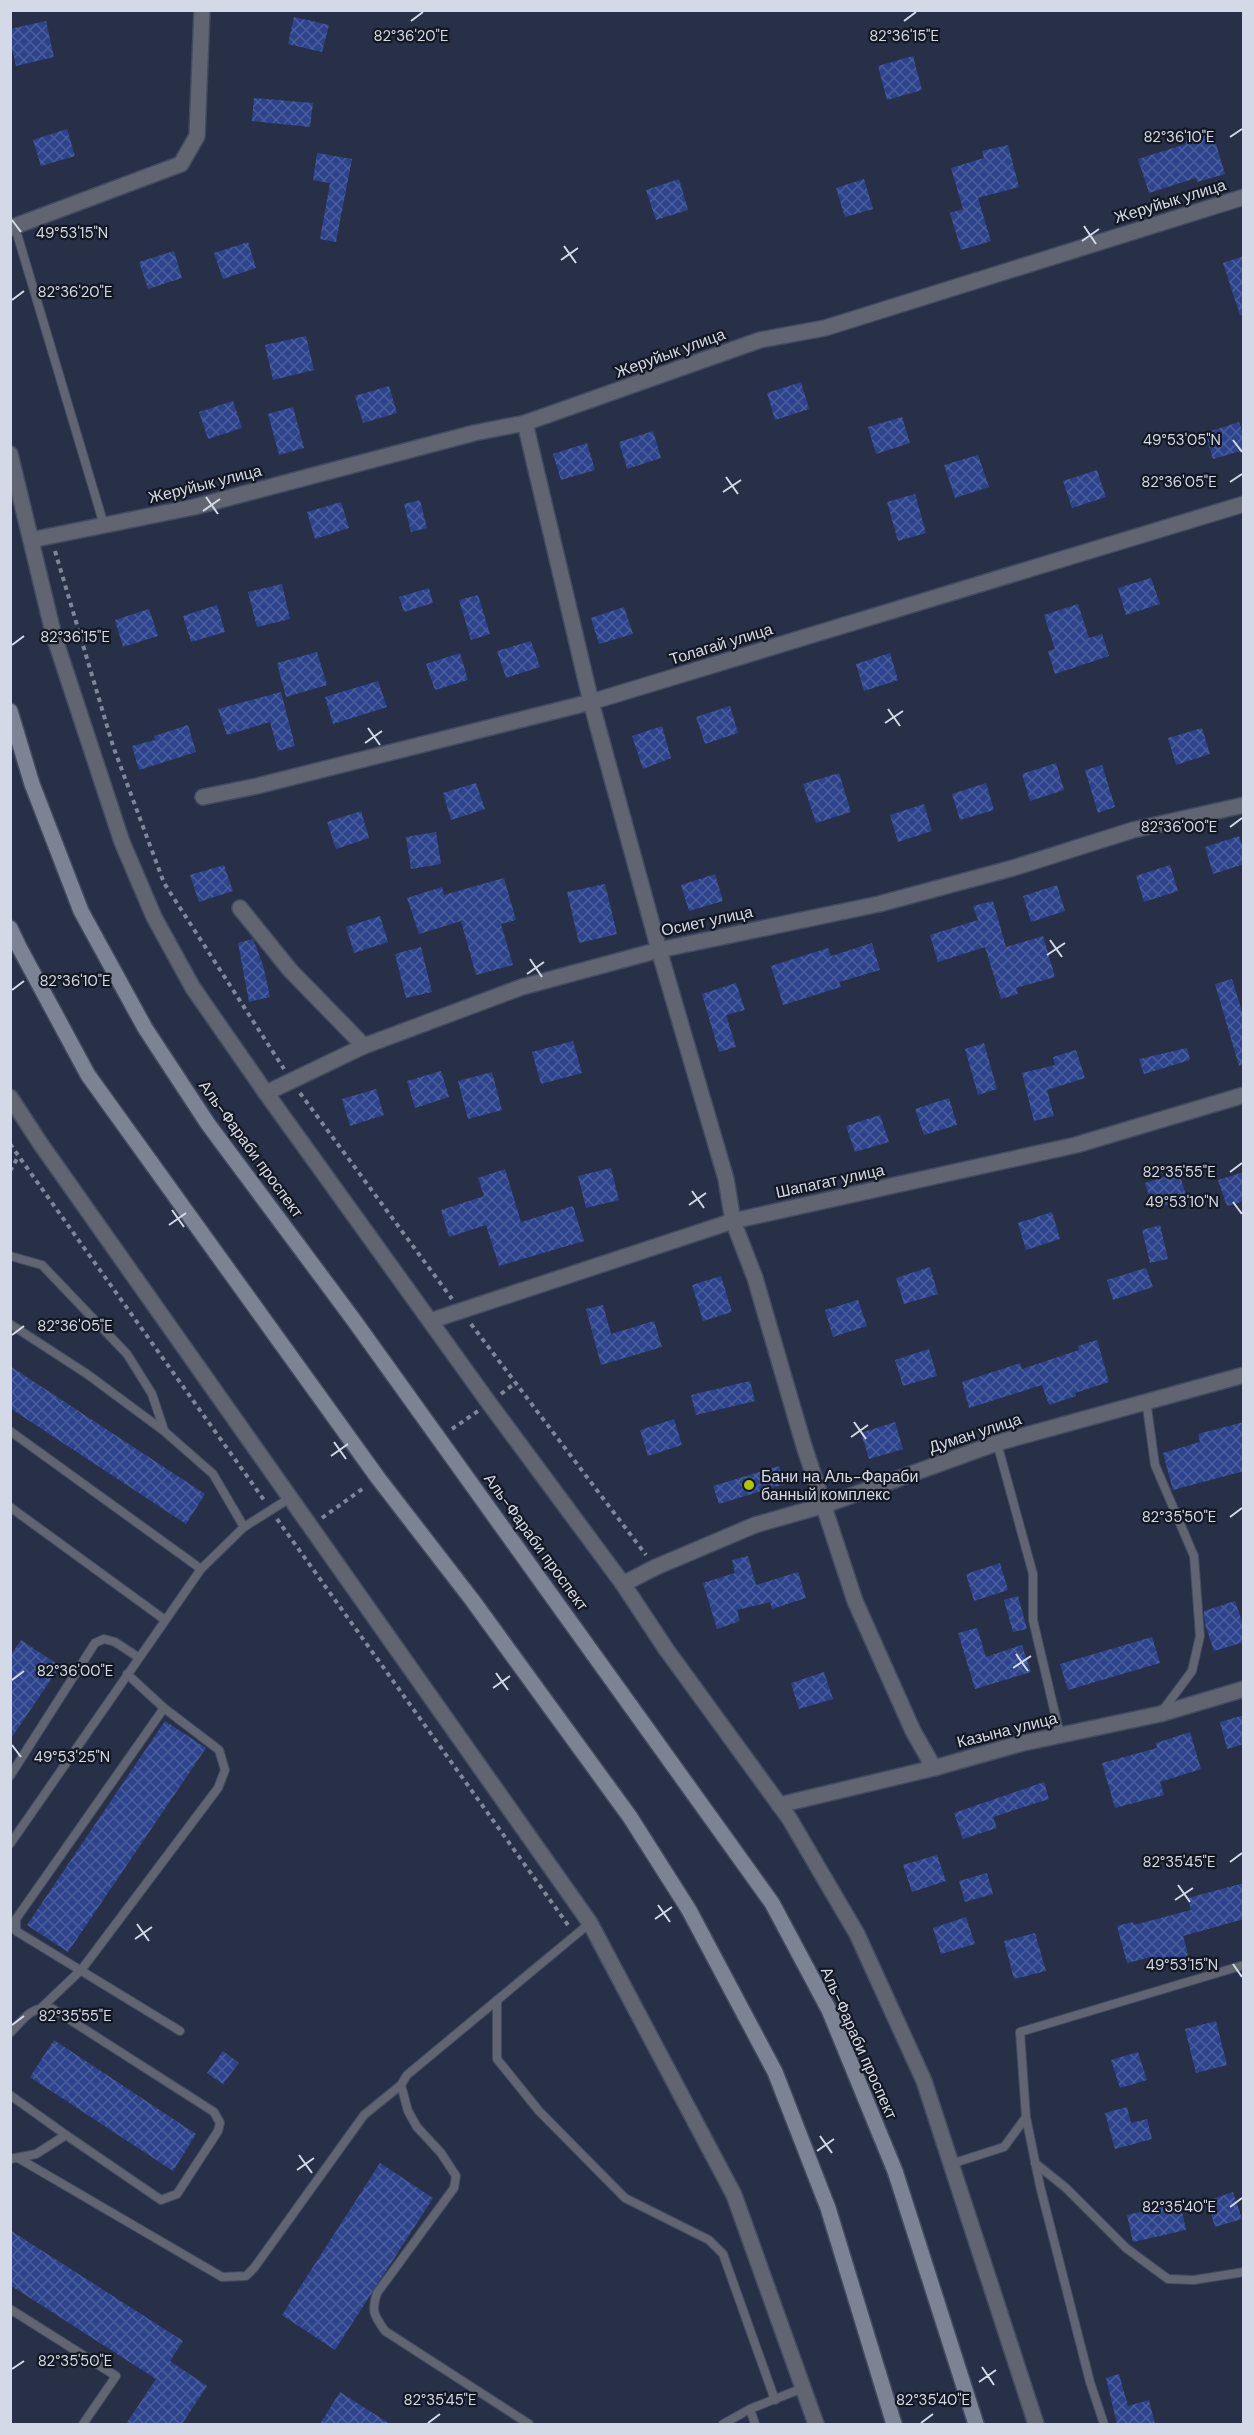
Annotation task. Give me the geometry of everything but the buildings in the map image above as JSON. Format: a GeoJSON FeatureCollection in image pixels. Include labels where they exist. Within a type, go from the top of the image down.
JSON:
{"type":"FeatureCollection","features":[{"type":"Feature","properties":{"kind":"street"},"geometry":{"type":"LineString","coordinates":[[13,227],[181,164],[197,136],[202,10]]}},
{"type":"Feature","properties":{"kind":"street","name":"Жеруйык улица"},"geometry":{"type":"LineString","coordinates":[[31,540],[194,507],[474,433],[525,423],[760,340],[825,328],[1244,197]]}},
{"type":"Feature","properties":{"kind":"street"},"geometry":{"type":"LineString","coordinates":[[525,423],[591,702],[659,950],[724,1168],[733,1221],[755,1278],[804,1446],[855,1601],[913,1731],[934,1768]]}},
{"type":"Feature","properties":{"kind":"street"},"geometry":{"type":"LineString","coordinates":[[10,454],[54,636],[122,842],[154,917],[193,988],[266,1093],[430,1321],[624,1584],[666,1650],[779,1805],[857,1934],[924,2081],[1036,2424]]}},
{"type":"Feature","properties":{"kind":"street","name":"Толагай улица"},"geometry":{"type":"LineString","coordinates":[[203,797],[256,786],[591,702],[1244,504]]}},
{"type":"Feature","properties":{"kind":"street","name":"Аль-Фараби проспект"},"geometry":{"type":"LineString","coordinates":[[10,711],[32,784],[81,911],[145,1028],[208,1124],[353,1319],[772,1903],[829,2010],[895,2171],[976,2424]]}},
{"type":"Feature","properties":{"kind":"street","name":"Осиет улица"},"geometry":{"type":"LineString","coordinates":[[266,1093],[364,1046],[522,987],[659,950],[879,904],[1013,868],[1133,830],[1244,806]]}},
{"type":"Feature","properties":{"kind":"street"},"geometry":{"type":"LineString","coordinates":[[240,908],[290,970],[364,1046]]}},
{"type":"Feature","properties":{"kind":"street"},"geometry":{"type":"LineString","coordinates":[[10,928],[88,1075],[378,1478],[473,1601],[630,1817],[689,1910],[775,2072],[828,2208],[894,2424]]}},
{"type":"Feature","properties":{"kind":"street","name":"Шапагат улица"},"geometry":{"type":"LineString","coordinates":[[430,1321],[733,1221],[1076,1145],[1244,1095]]}},
{"type":"Feature","properties":{"kind":"street"},"geometry":{"type":"LineString","coordinates":[[10,1097],[40,1143],[590,1923],[734,2195],[805,2387],[816,2424]]}},
{"type":"Feature","properties":{"kind":"street","name":"Думан улица"},"geometry":{"type":"LineString","coordinates":[[624,1584],[656,1567],[755,1525],[825,1505],[997,1443],[1146,1400],[1244,1375]]}},
{"type":"Feature","properties":{"kind":"street","name":"Казына улица"},"geometry":{"type":"LineString","coordinates":[[779,1805],[934,1768],[1018,1744],[1160,1714],[1244,1689]]}},
{"type":"Feature","properties":{"kind":"lane"},"geometry":{"type":"LineString","coordinates":[[13,227],[104,525]]}},
{"type":"Feature","properties":{"kind":"lane"},"geometry":{"type":"LineString","coordinates":[[10,1256],[42,1265],[127,1354],[152,1394],[164,1431]]}},
{"type":"Feature","properties":{"kind":"lane"},"geometry":{"type":"LineString","coordinates":[[10,1324],[87,1374],[164,1431],[213,1474],[244,1527]]}},
{"type":"Feature","properties":{"kind":"lane"},"geometry":{"type":"LineString","coordinates":[[1146,1400],[1155,1465],[1194,1556],[1200,1636],[1192,1671],[1160,1714]]}},
{"type":"Feature","properties":{"kind":"lane"},"geometry":{"type":"LineString","coordinates":[[10,1431],[201,1569]]}},
{"type":"Feature","properties":{"kind":"lane"},"geometry":{"type":"LineString","coordinates":[[997,1443],[1033,1574],[1033,1620],[1060,1735]]}},
{"type":"Feature","properties":{"kind":"lane"},"geometry":{"type":"LineString","coordinates":[[10,1844],[201,1569],[244,1527],[290,1498]]}},
{"type":"Feature","properties":{"kind":"lane"},"geometry":{"type":"LineString","coordinates":[[10,1507],[165,1620]]}},
{"type":"Feature","properties":{"kind":"lane"},"geometry":{"type":"LineString","coordinates":[[10,1776],[95,1643],[104,1639],[138,1657]]}},
{"type":"Feature","properties":{"kind":"lane"},"geometry":{"type":"LineString","coordinates":[[10,2033],[31,2012],[42,2007],[82,1970],[218,1788],[225,1770],[219,1750],[164,1708],[127,1674]]}},
{"type":"Feature","properties":{"kind":"lane"},"geometry":{"type":"LineString","coordinates":[[164,1708],[16,1919],[16,1931],[180,2031]]}},
{"type":"Feature","properties":{"kind":"lane"},"geometry":{"type":"LineString","coordinates":[[14,2158],[222,2277],[246,2276],[364,2115],[401,2085],[407,2075],[590,1923]]}},
{"type":"Feature","properties":{"kind":"lane"},"geometry":{"type":"LineString","coordinates":[[1104,2424],[1090,2382],[1035,2163],[1026,2117],[1020,2032],[1244,1965]]}},
{"type":"Feature","properties":{"kind":"lane"},"geometry":{"type":"LineString","coordinates":[[497,2000],[497,2059],[539,2111],[625,2198],[709,2240],[723,2254],[775,2400]]}},
{"type":"Feature","properties":{"kind":"lane"},"geometry":{"type":"LineString","coordinates":[[10,2095],[160,2200],[177,2194],[218,2131],[220,2123],[214,2112],[53,2009],[42,2007]]}},
{"type":"Feature","properties":{"kind":"lane"},"geometry":{"type":"LineString","coordinates":[[401,2085],[408,2111],[417,2127],[441,2153],[456,2176],[454,2188],[377,2293],[373,2307],[376,2318],[385,2331],[529,2424]]}},
{"type":"Feature","properties":{"kind":"lane"},"geometry":{"type":"LineString","coordinates":[[951,2164],[1004,2146],[1026,2117]]}},
{"type":"Feature","properties":{"kind":"lane"},"geometry":{"type":"LineString","coordinates":[[14,2158],[36,2154],[66,2135]]}},
{"type":"Feature","properties":{"kind":"lane"},"geometry":{"type":"LineString","coordinates":[[1035,2163],[1066,2188],[1126,2248],[1168,2279],[1194,2280],[1244,2272]]}},
{"type":"Feature","properties":{"kind":"lane"},"geometry":{"type":"LineString","coordinates":[[10,2309],[116,2376],[83,2424]]}},
{"type":"Feature","properties":{"kind":"lane"},"geometry":{"type":"LineString","coordinates":[[723,2424],[750,2409],[805,2387]]}},
{"type":"Feature","properties":{"kind":"lane"},"geometry":{"type":"LineString","coordinates":[[750,2409],[755,2424]]}},
{"type":"Feature","properties":{"kind":"lane"},"geometry":{"type":"LineString","coordinates":[[510,2424],[513,2414]]}},
{"type":"Feature","properties":{"kind":"path"},"geometry":{"type":"LineString","coordinates":[[10,1144],[575,1935]]}},
{"type":"Feature","properties":{"kind":"path"},"geometry":{"type":"LineString","coordinates":[[10,1171],[18,1156]]}},
{"type":"Feature","properties":{"kind":"path"},"geometry":{"type":"LineString","coordinates":[[310,1527],[378,1478]]}},
{"type":"Feature","properties":{"kind":"place","name":"Бани на Аль-Фараби банный комплекс"},"geometry":{"type":"Point","coordinates":[749,1485]}}]}
